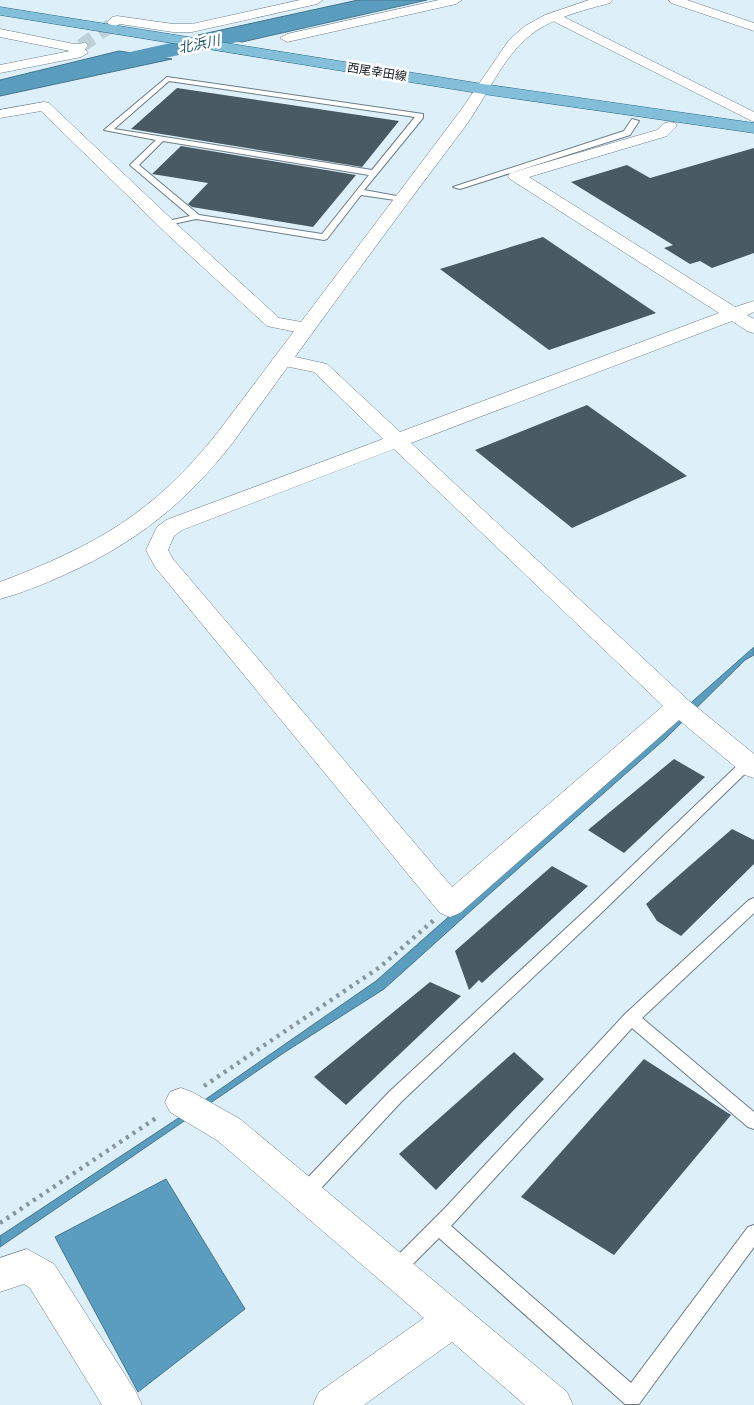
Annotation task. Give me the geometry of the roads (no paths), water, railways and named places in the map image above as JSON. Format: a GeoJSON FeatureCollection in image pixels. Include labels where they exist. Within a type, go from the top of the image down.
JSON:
{"type":"FeatureCollection","features":[{"type":"Feature","properties":{"kind":"main road","name":"西尾幸田線"},"geometry":{"type":"LineString","coordinates":[[0,11],[242,51],[635,121],[754,136]]}},
{"type":"Feature","properties":{"kind":"main road","name":"西尾幸田線"},"geometry":{"type":"LineString","coordinates":[[0,22],[219,58],[480,94],[754,128]]}},
{"type":"Feature","properties":{"kind":"street"},"geometry":{"type":"LineString","coordinates":[[114,23],[117,20],[173,28],[192,28],[317,0]]}},
{"type":"Feature","properties":{"kind":"street"},"geometry":{"type":"LineString","coordinates":[[287,38],[456,0]]}},
{"type":"Feature","properties":{"kind":"street"},"geometry":{"type":"LineString","coordinates":[[0,591],[68,566],[108,545],[146,520],[200,469],[402,200],[480,94],[508,51],[537,24],[568,10],[604,0]]}},
{"type":"Feature","properties":{"kind":"street"},"geometry":{"type":"LineString","coordinates":[[676,0],[754,27]]}},
{"type":"Feature","properties":{"kind":"street"},"geometry":{"type":"LineString","coordinates":[[238,5],[254,14]]}},
{"type":"Feature","properties":{"kind":"street"},"geometry":{"type":"LineString","coordinates":[[554,16],[754,118]]}},
{"type":"Feature","properties":{"kind":"street"},"geometry":{"type":"LineString","coordinates":[[0,33],[78,47],[81,52],[0,69]]}},
{"type":"Feature","properties":{"kind":"street"},"geometry":{"type":"LineString","coordinates":[[735,108],[754,103]]}},
{"type":"Feature","properties":{"kind":"street"},"geometry":{"type":"LineString","coordinates":[[0,114],[44,106],[273,322],[306,328]]}},
{"type":"Feature","properties":{"kind":"street"},"geometry":{"type":"LineString","coordinates":[[670,126],[662,133],[516,176],[754,327]]}},
{"type":"Feature","properties":{"kind":"street"},"geometry":{"type":"LineString","coordinates":[[679,706],[450,906],[170,570],[157,550],[165,532],[174,526],[754,306]]}},
{"type":"Feature","properties":{"kind":"street"},"geometry":{"type":"LineString","coordinates":[[282,360],[320,368],[679,706],[751,766]]}},
{"type":"Feature","properties":{"kind":"street"},"geometry":{"type":"LineString","coordinates":[[182,1102],[229,1130],[554,1405]]}},
{"type":"Feature","properties":{"kind":"street"},"geometry":{"type":"LineString","coordinates":[[0,1275],[27,1266],[42,1276],[124,1405]]}},
{"type":"Feature","properties":{"kind":"street"},"geometry":{"type":"LineString","coordinates":[[332,1405],[452,1320]]}},
{"type":"Feature","properties":{"kind":"lane"},"geometry":{"type":"LineString","coordinates":[[167,224],[196,217],[324,237],[420,116],[167,79],[108,130],[374,172]]}},
{"type":"Feature","properties":{"kind":"lane"},"geometry":{"type":"LineString","coordinates":[[457,187],[627,133],[635,121]]}},
{"type":"Feature","properties":{"kind":"lane"},"geometry":{"type":"LineString","coordinates":[[161,139],[134,165],[196,217]]}},
{"type":"Feature","properties":{"kind":"lane"},"geometry":{"type":"LineString","coordinates":[[358,192],[402,200]]}},
{"type":"Feature","properties":{"kind":"lane"},"geometry":{"type":"LineString","coordinates":[[304,1194],[395,1096],[751,766]]}},
{"type":"Feature","properties":{"kind":"lane"},"geometry":{"type":"LineString","coordinates":[[394,1270],[439,1226],[631,1018],[754,904]]}},
{"type":"Feature","properties":{"kind":"lane"},"geometry":{"type":"LineString","coordinates":[[631,1018],[754,1122]]}},
{"type":"Feature","properties":{"kind":"lane"},"geometry":{"type":"LineString","coordinates":[[439,1226],[632,1397],[754,1233]]}},
{"type":"Feature","properties":{"kind":"water","name":"北浜川"},"geometry":{"type":"Polygon","coordinates":[[[358,0],[427,0],[242,42],[198,35],[358,0]]]}},
{"type":"Feature","properties":{"kind":"water","name":"北浜川"},"geometry":{"type":"Polygon","coordinates":[[[119,51],[172,59],[0,96],[0,80],[119,51]]]}},
{"type":"Feature","properties":{"kind":"water"},"geometry":{"type":"Polygon","coordinates":[[[754,647],[754,655],[745,660],[665,739],[384,989],[285,1052],[0,1247],[0,1236],[180,1117],[376,981],[754,647]]]}},
{"type":"Feature","properties":{"kind":"water"},"geometry":{"type":"Polygon","coordinates":[[[166,1179],[245,1309],[138,1392],[55,1237],[166,1179]]]}},
{"type":"Feature","properties":{"kind":"waterway","name":"北浜川"},"geometry":{"type":"LineString","coordinates":[[0,88],[278,26]]}},
{"type":"Feature","properties":{"kind":"tunnel"},"geometry":{"type":"LineString","coordinates":[[81,46],[114,23]]}}]}
